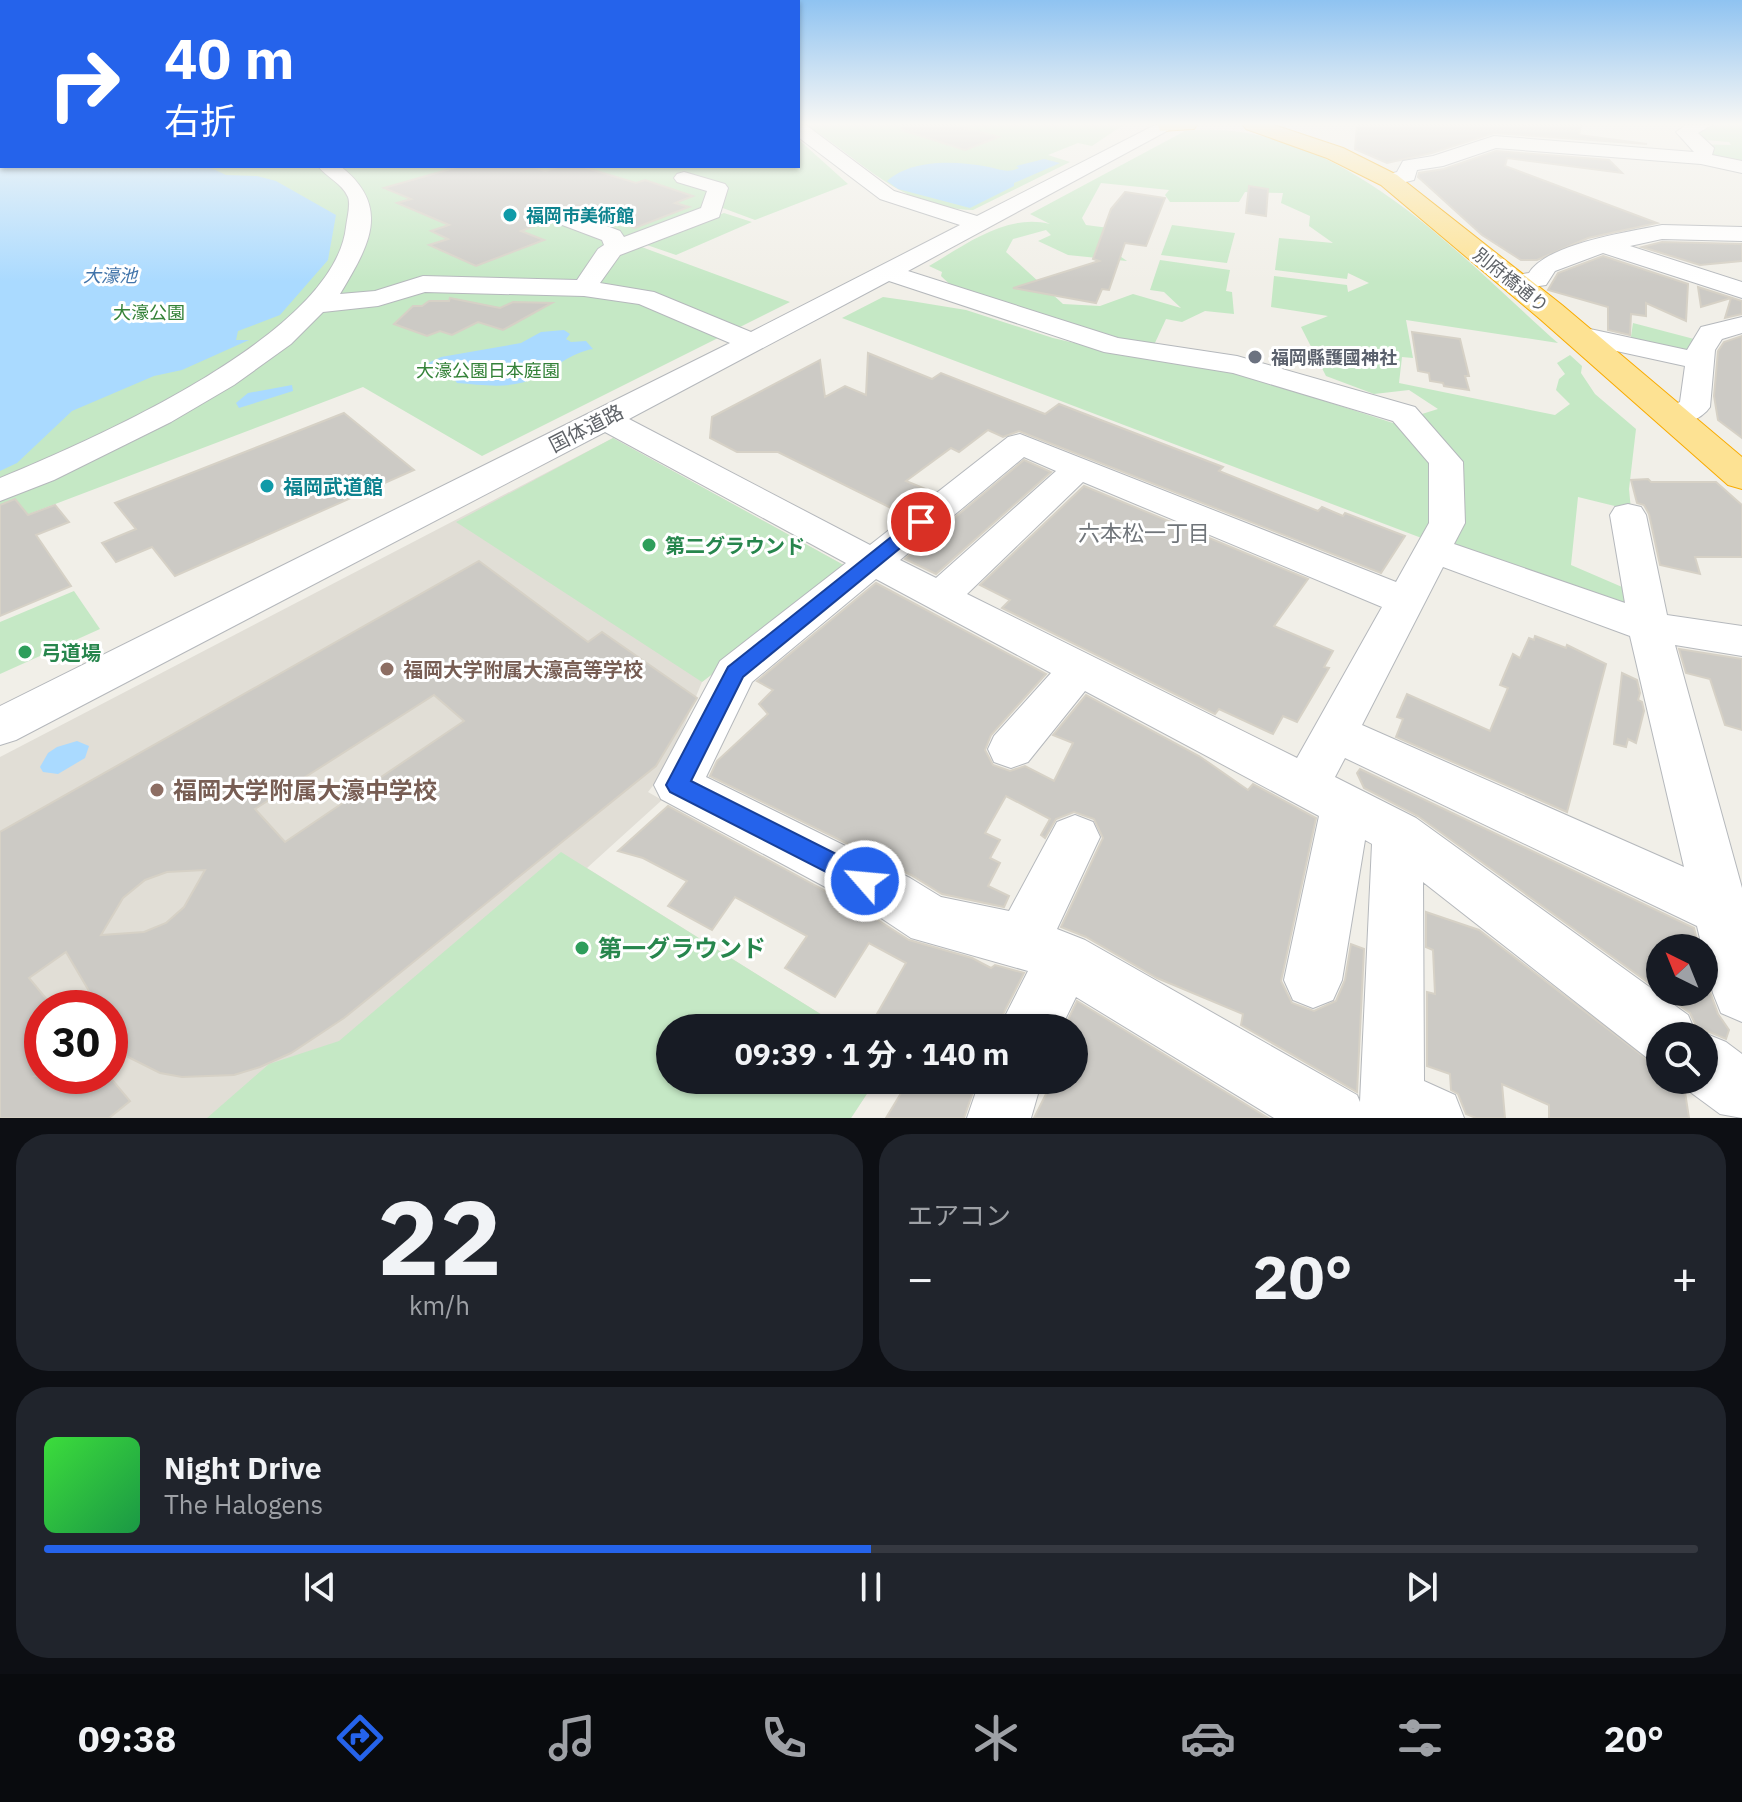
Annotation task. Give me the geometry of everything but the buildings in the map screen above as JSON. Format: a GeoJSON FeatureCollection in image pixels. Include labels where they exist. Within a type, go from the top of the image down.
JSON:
{"type":"FeatureCollection","features":[{"type":"Feature","properties":{"kind":"highway","name":"別府橋通り"},"geometry":{"type":"LineString","coordinates":[[1383,177],[1576,334],[1742,477]]}},
{"type":"Feature","properties":{"kind":"street"},"geometry":{"type":"LineString","coordinates":[[0,491],[139,427],[207,390],[270,347],[317,304],[347,266],[356,244],[360,202],[353,189],[340,177]]}},
{"type":"Feature","properties":{"kind":"street"},"geometry":{"type":"LineString","coordinates":[[862,177],[887,195],[979,224]]}},
{"type":"Feature","properties":{"kind":"street","name":"国体道路"},"geometry":{"type":"LineString","coordinates":[[0,727],[1073,177]]}},
{"type":"Feature","properties":{"kind":"street"},"geometry":{"type":"LineString","coordinates":[[1389,180],[1402,177]]}},
{"type":"Feature","properties":{"kind":"street"},"geometry":{"type":"LineString","coordinates":[[584,288],[606,254],[617,247],[711,212],[718,188],[684,178]]}},
{"type":"Feature","properties":{"kind":"street"},"geometry":{"type":"LineString","coordinates":[[565,218],[612,236],[617,247]]}},
{"type":"Feature","properties":{"kind":"street"},"geometry":{"type":"LineString","coordinates":[[1513,282],[1537,280],[1545,266],[1603,245],[1662,232],[1742,234]]}},
{"type":"Feature","properties":{"kind":"street"},"geometry":{"type":"LineString","coordinates":[[1603,245],[1742,290]]}},
{"type":"Feature","properties":{"kind":"street"},"geometry":{"type":"LineString","coordinates":[[354,266],[403,275],[423,284]]}},
{"type":"Feature","properties":{"kind":"street"},"geometry":{"type":"LineString","coordinates":[[886,272],[1114,346],[1237,365],[1404,414],[1446,462],[1439,536],[1335,733],[1326,797],[1313,980]]}},
{"type":"Feature","properties":{"kind":"street"},"geometry":{"type":"LineString","coordinates":[[323,304],[378,298],[423,284],[584,288],[645,297],[751,342]]}},
{"type":"Feature","properties":{"kind":"street"},"geometry":{"type":"LineString","coordinates":[[1672,417],[1695,407],[1701,350],[1711,333],[1742,325]]}},
{"type":"Feature","properties":{"kind":"street"},"geometry":{"type":"LineString","coordinates":[[1576,334],[1700,361]]}},
{"type":"Feature","properties":{"kind":"street"},"geometry":{"type":"LineString","coordinates":[[605,419],[871,561],[1398,833],[1648,1022]]}},
{"type":"Feature","properties":{"kind":"street"},"geometry":{"type":"LineString","coordinates":[[1334,1118],[1044,950],[930,920],[891,895],[678,785],[735,672],[1020,444],[1404,601]]}},
{"type":"Feature","properties":{"kind":"street"},"geometry":{"type":"LineString","coordinates":[[940,597],[1079,468]]}},
{"type":"Feature","properties":{"kind":"street"},"geometry":{"type":"LineString","coordinates":[[1628,515],[1649,627],[1742,993]]}},
{"type":"Feature","properties":{"kind":"street"},"geometry":{"type":"LineString","coordinates":[[1439,536],[1649,627],[1742,641]]}},
{"type":"Feature","properties":{"kind":"street"},"geometry":{"type":"LineString","coordinates":[[1011,749],[1079,669]]}},
{"type":"Feature","properties":{"kind":"street"},"geometry":{"type":"LineString","coordinates":[[1335,733],[1721,910]]}},
{"type":"Feature","properties":{"kind":"street"},"geometry":{"type":"LineString","coordinates":[[1398,833],[1404,1112]]}},
{"type":"Feature","properties":{"kind":"street"},"geometry":{"type":"LineString","coordinates":[[1032,1014],[1044,950],[1075,837]]}},
{"type":"Feature","properties":{"kind":"street"},"geometry":{"type":"LineString","coordinates":[[1718,1074],[1742,1092]]}},
{"type":"Feature","properties":{"kind":"street"},"geometry":{"type":"LineString","coordinates":[[999,1118],[1007,1094]]}},
{"type":"Feature","properties":{"kind":"shaded area"},"geometry":{"type":"Polygon","coordinates":[[[613,438],[849,568],[702,682],[666,769],[648,792],[662,800],[587,868],[821,1014],[656,1014],[656,1094],[867,1094],[851,1118],[0,1118],[0,757],[613,438]]]}},
{"type":"Feature","properties":{"kind":"green space","name":"大濠公園"},"geometry":{"type":"Polygon","coordinates":[[[0,177],[840,177],[848,184],[755,220],[720,207],[719,212],[686,227],[724,213],[752,222],[676,255],[644,244],[639,246],[790,302],[482,456],[363,387],[0,525],[0,177]]]}},
{"type":"Feature","properties":{"kind":"green space"},"geometry":{"type":"Polygon","coordinates":[[[880,177],[1039,177],[973,210],[924,201],[880,177]]]}},
{"type":"Feature","properties":{"kind":"green space","name":"福岡縣護國神社"},"geometry":{"type":"Polygon","coordinates":[[[1099,177],[1358,177],[1390,197],[1478,269],[1558,343],[1406,320],[1413,358],[1402,357],[1399,383],[1555,415],[1570,404],[1556,390],[1559,379],[1565,374],[1557,363],[1570,355],[1582,366],[1581,373],[1595,394],[1636,429],[1629,489],[1631,510],[1578,497],[1571,565],[1636,593],[1636,610],[1461,553],[842,318],[883,297],[911,301],[966,310],[1053,338],[1135,357],[1241,374],[1393,423],[1438,409],[1409,390],[1374,394],[1326,376],[1301,327],[1328,316],[1271,307],[1274,276],[1347,285],[1348,292],[1369,283],[1348,273],[1347,279],[1275,270],[1279,238],[1333,243],[1309,226],[1310,216],[1281,203],[1283,193],[1245,192],[1239,202],[1170,202],[1165,195],[1169,190],[1101,183],[1082,218],[1086,225],[1109,228],[1101,243],[1127,261],[1068,255],[1038,241],[1051,235],[1046,230],[1013,239],[1006,252],[1063,304],[1100,306],[1133,294],[1181,308],[1164,292],[1150,290],[1160,260],[1230,270],[1226,291],[1232,292],[1234,314],[1205,311],[1182,322],[1166,319],[1154,345],[1011,314],[960,291],[941,276],[942,272],[929,266],[1002,227],[1034,222],[1050,224],[1030,214],[1099,177]]]}},
{"type":"Feature","properties":{"kind":"green space"},"geometry":{"type":"Polygon","coordinates":[[[1172,225],[1235,233],[1227,263],[1161,255],[1172,225]]]}},
{"type":"Feature","properties":{"kind":"green space"},"geometry":{"type":"Polygon","coordinates":[[[1633,323],[1694,339],[1687,355],[1630,343],[1633,323]]]}},
{"type":"Feature","properties":{"kind":"green space","name":"第二グラウンド"},"geometry":{"type":"Polygon","coordinates":[[[613,438],[849,568],[702,682],[456,522],[613,438]]]}},
{"type":"Feature","properties":{"kind":"green space","name":"弓道場"},"geometry":{"type":"Polygon","coordinates":[[[74,591],[100,629],[0,674],[0,622],[74,591]]]}},
{"type":"Feature","properties":{"kind":"green space","name":"第一グラウンド"},"geometry":{"type":"Polygon","coordinates":[[[561,852],[821,1014],[656,1014],[656,1094],[867,1094],[851,1118],[207,1118],[269,1064],[339,1041],[561,852]]]}},
{"type":"Feature","properties":{"kind":"water","name":"大濠池"},"geometry":{"type":"Polygon","coordinates":[[[0,177],[261,177],[276,181],[336,215],[328,260],[280,315],[238,331],[236,340],[249,340],[182,370],[154,376],[72,411],[17,463],[0,471],[0,177]]]}},
{"type":"Feature","properties":{"kind":"water"},"geometry":{"type":"Polygon","coordinates":[[[893,177],[1027,177],[970,208],[898,189],[887,181],[893,177]]]}},
{"type":"Feature","properties":{"kind":"water"},"geometry":{"type":"Polygon","coordinates":[[[564,330],[570,334],[566,339],[571,342],[586,341],[593,349],[517,384],[457,383],[444,366],[426,364],[441,357],[521,343],[541,332],[564,330]]]}},
{"type":"Feature","properties":{"kind":"water"},"geometry":{"type":"Polygon","coordinates":[[[292,385],[293,391],[239,408],[236,403],[248,393],[292,385]]]}},
{"type":"Feature","properties":{"kind":"water"},"geometry":{"type":"Polygon","coordinates":[[[77,741],[89,746],[85,758],[58,774],[43,772],[40,767],[48,753],[77,741]]]}},
{"type":"Feature","properties":{"kind":"place","name":"福岡市美術館"},"geometry":{"type":"Point","coordinates":[510,215]}},
{"type":"Feature","properties":{"kind":"place","name":"福岡縣護國神社"},"geometry":{"type":"Point","coordinates":[1255,357]}},
{"type":"Feature","properties":{"kind":"place","name":"福岡武道館"},"geometry":{"type":"Point","coordinates":[267,486]}},
{"type":"Feature","properties":{"kind":"place","name":"第二グラウンド"},"geometry":{"type":"Point","coordinates":[649,545]}},
{"type":"Feature","properties":{"kind":"place","name":"弓道場"},"geometry":{"type":"Point","coordinates":[25,652]}},
{"type":"Feature","properties":{"kind":"place","name":"福岡大学附属大濠高等学校"},"geometry":{"type":"Point","coordinates":[387,669]}},
{"type":"Feature","properties":{"kind":"place","name":"福岡大学附属大濠中学校"},"geometry":{"type":"Point","coordinates":[157,790]}},
{"type":"Feature","properties":{"kind":"place","name":"第一グラウンド"},"geometry":{"type":"Point","coordinates":[582,948]}},
{"type":"Feature","properties":{"kind":"district","name":"六本松一丁目"},"geometry":{"type":"Point","coordinates":[1144,532]}},
{"type":"Feature","properties":{"kind":"route"},"geometry":{"type":"LineString","coordinates":[[865,881],[678,785],[735,672],[921,522]]}},
{"type":"Feature","properties":{"kind":"park label","name":"大濠公園日本庭園"},"geometry":{"type":"Point","coordinates":[488,370]}}]}
